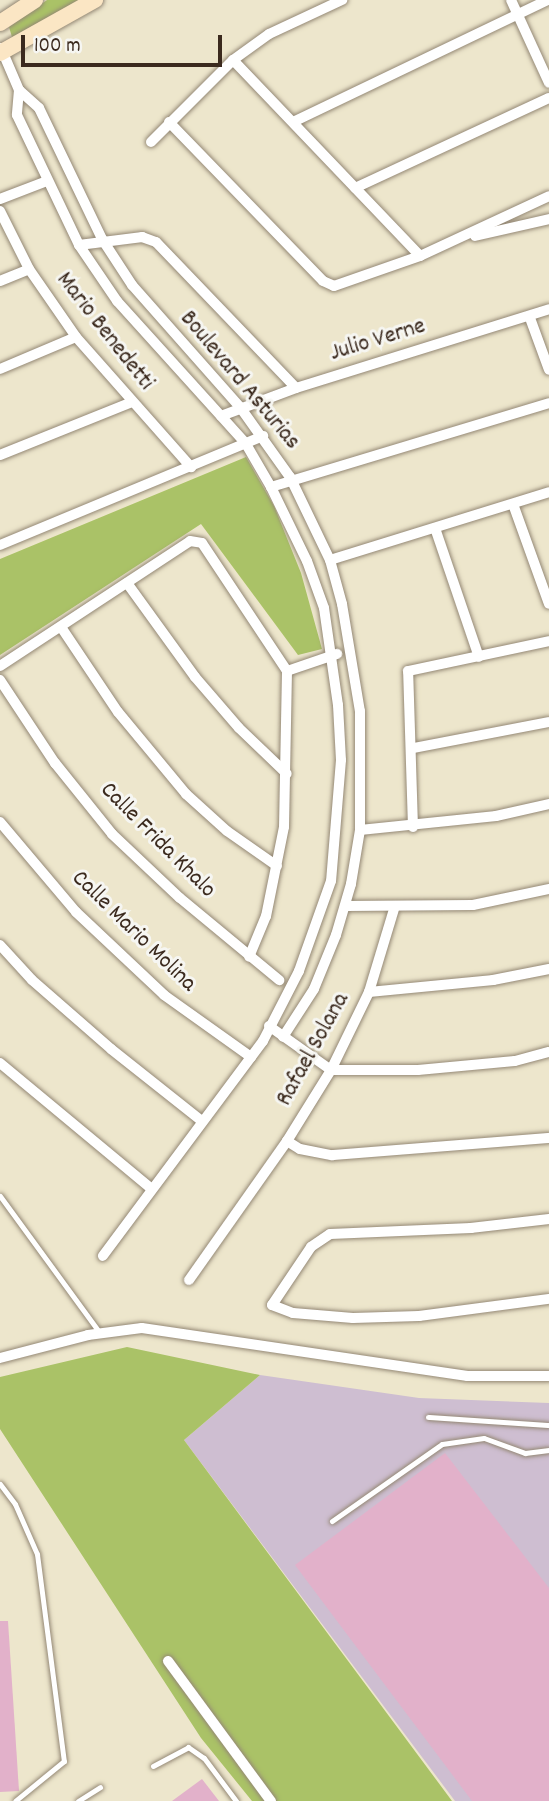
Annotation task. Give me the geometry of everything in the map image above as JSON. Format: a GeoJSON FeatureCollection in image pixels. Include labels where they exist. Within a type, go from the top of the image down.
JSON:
{"type":"FeatureCollection","features":[{"type":"Feature","properties":{"kind":"street"},"geometry":{"type":"LineString","coordinates":[[2,56],[94,0]]}},
{"type":"Feature","properties":{"kind":"street"},"geometry":{"type":"LineString","coordinates":[[151,142],[233,60],[269,34],[342,0]]}},
{"type":"Feature","properties":{"kind":"street"},"geometry":{"type":"LineString","coordinates":[[511,0],[549,83]]}},
{"type":"Feature","properties":{"kind":"street"},"geometry":{"type":"LineString","coordinates":[[293,122],[548,0]]}},
{"type":"Feature","properties":{"kind":"street"},"geometry":{"type":"LineString","coordinates":[[0,23],[30,2]]}},
{"type":"Feature","properties":{"kind":"street","name":"Boulevard Asturias"},"geometry":{"type":"LineString","coordinates":[[2,56],[19,90],[40,108],[102,239],[147,305],[263,436],[290,477],[330,560],[360,711],[360,830],[346,906],[314,989],[283,1037]]}},
{"type":"Feature","properties":{"kind":"street"},"geometry":{"type":"LineString","coordinates":[[233,60],[420,256]]}},
{"type":"Feature","properties":{"kind":"street","name":"Boulevard Asturias"},"geometry":{"type":"LineString","coordinates":[[19,90],[17,115],[79,245],[117,301],[246,444],[271,487],[307,561],[324,608],[333,655],[341,760],[331,881],[299,971],[263,1041],[103,1256]]}},
{"type":"Feature","properties":{"kind":"street"},"geometry":{"type":"LineString","coordinates":[[355,188],[549,98]]}},
{"type":"Feature","properties":{"kind":"street"},"geometry":{"type":"LineString","coordinates":[[169,122],[323,281],[344,286],[420,256],[549,196]]}},
{"type":"Feature","properties":{"kind":"street"},"geometry":{"type":"LineString","coordinates":[[0,199],[47,181]]}},
{"type":"Feature","properties":{"kind":"street","name":"Mario Benedetti"},"geometry":{"type":"LineString","coordinates":[[0,211],[29,269],[76,337],[191,467]]}},
{"type":"Feature","properties":{"kind":"street"},"geometry":{"type":"LineString","coordinates":[[455,240],[549,219]]}},
{"type":"Feature","properties":{"kind":"street"},"geometry":{"type":"LineString","coordinates":[[79,245],[102,239],[142,237],[156,242],[296,388]]}},
{"type":"Feature","properties":{"kind":"street"},"geometry":{"type":"LineString","coordinates":[[0,281],[29,269]]}},
{"type":"Feature","properties":{"kind":"street","name":"Julio Verne"},"geometry":{"type":"LineString","coordinates":[[220,416],[296,388],[530,318],[549,309]]}},
{"type":"Feature","properties":{"kind":"street"},"geometry":{"type":"LineString","coordinates":[[530,318],[549,370]]}},
{"type":"Feature","properties":{"kind":"street"},"geometry":{"type":"LineString","coordinates":[[0,369],[76,337]]}},
{"type":"Feature","properties":{"kind":"street"},"geometry":{"type":"LineString","coordinates":[[0,455],[132,402]]}},
{"type":"Feature","properties":{"kind":"street"},"geometry":{"type":"LineString","coordinates":[[271,487],[290,477],[549,402]]}},
{"type":"Feature","properties":{"kind":"street"},"geometry":{"type":"LineString","coordinates":[[0,545],[263,436]]}},
{"type":"Feature","properties":{"kind":"street"},"geometry":{"type":"LineString","coordinates":[[330,560],[549,492]]}},
{"type":"Feature","properties":{"kind":"street"},"geometry":{"type":"LineString","coordinates":[[513,505],[549,604]]}},
{"type":"Feature","properties":{"kind":"street"},"geometry":{"type":"LineString","coordinates":[[435,528],[479,657]]}},
{"type":"Feature","properties":{"kind":"street"},"geometry":{"type":"LineString","coordinates":[[0,666],[190,541],[202,543],[287,671],[287,774],[277,866],[266,916],[249,957]]}},
{"type":"Feature","properties":{"kind":"street"},"geometry":{"type":"LineString","coordinates":[[127,583],[195,677],[239,728],[287,774]]}},
{"type":"Feature","properties":{"kind":"street"},"geometry":{"type":"LineString","coordinates":[[61,627],[118,712],[186,794],[226,831],[277,866]]}},
{"type":"Feature","properties":{"kind":"street"},"geometry":{"type":"LineString","coordinates":[[413,827],[414,748],[406,678],[413,668],[549,641]]}},
{"type":"Feature","properties":{"kind":"street"},"geometry":{"type":"LineString","coordinates":[[287,671],[350,650]]}},
{"type":"Feature","properties":{"kind":"street","name":"Calle Frida Khalo"},"geometry":{"type":"LineString","coordinates":[[0,680],[55,763],[112,834],[249,957],[279,980]]}},
{"type":"Feature","properties":{"kind":"street"},"geometry":{"type":"LineString","coordinates":[[414,748],[549,722]]}},
{"type":"Feature","properties":{"kind":"street"},"geometry":{"type":"LineString","coordinates":[[360,830],[413,827],[549,804]]}},
{"type":"Feature","properties":{"kind":"street","name":"Calle Mario Molina"},"geometry":{"type":"LineString","coordinates":[[0,822],[96,931],[164,995],[251,1057]]}},
{"type":"Feature","properties":{"kind":"street"},"geometry":{"type":"LineString","coordinates":[[346,906],[394,909],[473,905],[549,889]]}},
{"type":"Feature","properties":{"kind":"street","name":"Rafael Solana"},"geometry":{"type":"LineString","coordinates":[[189,1280],[287,1141],[331,1070],[369,992],[394,909]]}},
{"type":"Feature","properties":{"kind":"street"},"geometry":{"type":"LineString","coordinates":[[0,945],[101,1040],[202,1121]]}},
{"type":"Feature","properties":{"kind":"street"},"geometry":{"type":"LineString","coordinates":[[369,992],[493,980],[549,969]]}},
{"type":"Feature","properties":{"kind":"street"},"geometry":{"type":"LineString","coordinates":[[269,1026],[331,1070],[418,1070],[515,1061],[549,1052]]}},
{"type":"Feature","properties":{"kind":"street"},"geometry":{"type":"LineString","coordinates":[[263,1041],[283,1037]]}},
{"type":"Feature","properties":{"kind":"street"},"geometry":{"type":"LineString","coordinates":[[0,1063],[152,1189]]}},
{"type":"Feature","properties":{"kind":"street"},"geometry":{"type":"LineString","coordinates":[[287,1141],[314,1153],[332,1154],[549,1138]]}},
{"type":"Feature","properties":{"kind":"street"},"geometry":{"type":"LineString","coordinates":[[549,1219],[471,1228],[330,1234],[311,1247],[272,1302],[276,1308],[293,1313],[354,1318],[419,1316],[549,1299]]}},
{"type":"Feature","properties":{"kind":"street"},"geometry":{"type":"LineString","coordinates":[[0,1358],[100,1334],[142,1328],[467,1376],[549,1376]]}},
{"type":"Feature","properties":{"kind":"street"},"geometry":{"type":"LineString","coordinates":[[168,1661],[271,1801]]}},
{"type":"Feature","properties":{"kind":"lane"},"geometry":{"type":"LineString","coordinates":[[0,1196],[100,1334]]}},
{"type":"Feature","properties":{"kind":"lane"},"geometry":{"type":"LineString","coordinates":[[428,1417],[549,1425]]}},
{"type":"Feature","properties":{"kind":"lane"},"geometry":{"type":"LineString","coordinates":[[332,1521],[442,1444],[484,1438],[525,1453],[549,1450]]}},
{"type":"Feature","properties":{"kind":"lane"},"geometry":{"type":"LineString","coordinates":[[0,1484],[15,1504],[37,1554],[64,1761],[15,1801]]}},
{"type":"Feature","properties":{"kind":"lane"},"geometry":{"type":"LineString","coordinates":[[153,1766],[188,1747],[204,1758],[236,1801]]}},
{"type":"Feature","properties":{"kind":"lane"},"geometry":{"type":"LineString","coordinates":[[78,1801],[100,1787]]}},
{"type":"Feature","properties":{"kind":"shaded area"},"geometry":{"type":"Polygon","coordinates":[[[260,1375],[419,1398],[549,1403],[549,1801],[455,1801],[184,1440],[260,1375]]]}},
{"type":"Feature","properties":{"kind":"green space"},"geometry":{"type":"Polygon","coordinates":[[[47,0],[91,0],[12,37],[9,27],[47,0]]]}},
{"type":"Feature","properties":{"kind":"green space"},"geometry":{"type":"Polygon","coordinates":[[[246,457],[274,506],[301,573],[322,649],[298,655],[201,524],[0,655],[0,559],[246,457]]]}},
{"type":"Feature","properties":{"kind":"green space"},"geometry":{"type":"Polygon","coordinates":[[[127,1347],[260,1375],[184,1440],[452,1801],[252,1801],[201,1738],[0,1429],[0,1377],[127,1347]]]}},
{"type":"Feature","properties":{"kind":"building"},"geometry":{"type":"Polygon","coordinates":[[[445,1453],[549,1588],[549,1801],[472,1801],[295,1565],[445,1453]]]}},
{"type":"Feature","properties":{"kind":"building"},"geometry":{"type":"Polygon","coordinates":[[[0,1621],[8,1621],[19,1791],[0,1792],[0,1621]]]}},
{"type":"Feature","properties":{"kind":"building"},"geometry":{"type":"Polygon","coordinates":[[[202,1779],[219,1801],[172,1801],[202,1779]]]}}]}
